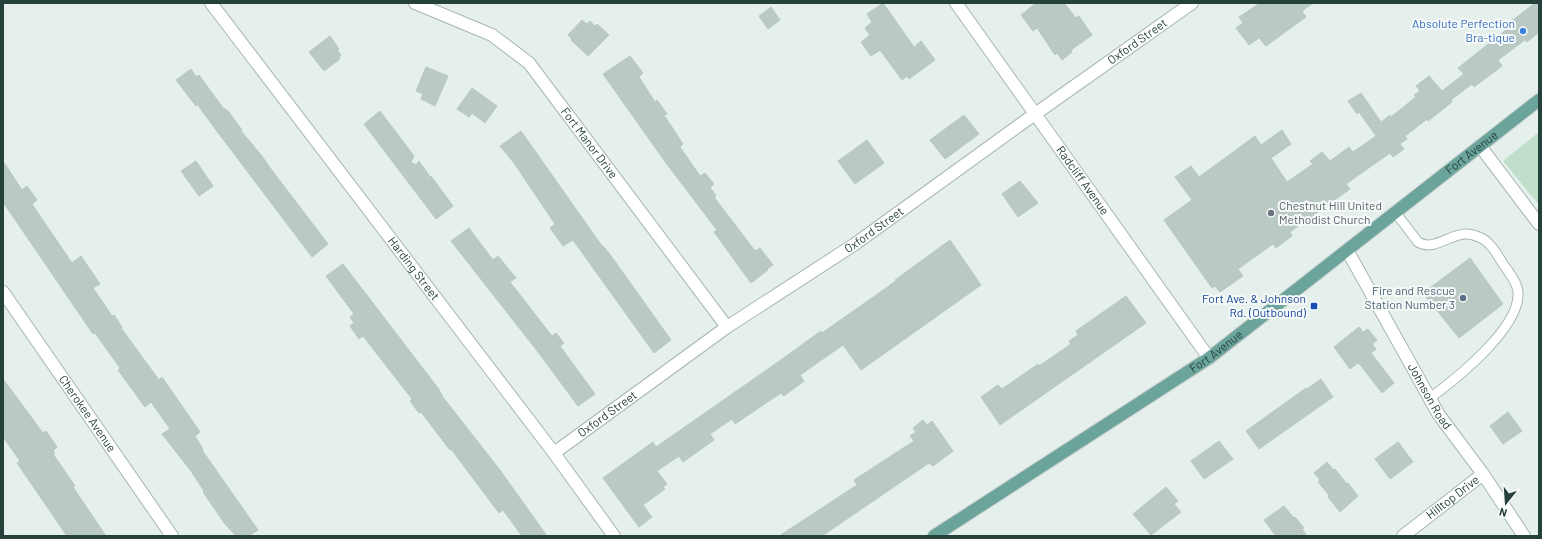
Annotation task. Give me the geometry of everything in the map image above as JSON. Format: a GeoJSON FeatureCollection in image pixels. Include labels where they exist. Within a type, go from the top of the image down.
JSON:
{"type":"FeatureCollection","features":[{"type":"Feature","properties":{"kind":"main road","name":"Fort Avenue"},"geometry":{"type":"LineString","coordinates":[[934,536],[1210,358],[1539,100]]}},
{"type":"Feature","properties":{"kind":"street","name":"Harding Street"},"geometry":{"type":"LineString","coordinates":[[211,3],[554,453],[614,536]]}},
{"type":"Feature","properties":{"kind":"street","name":"Fort Manor Drive"},"geometry":{"type":"LineString","coordinates":[[415,3],[492,35],[529,62],[727,327]]}},
{"type":"Feature","properties":{"kind":"street","name":"Radcliff Avenue"},"geometry":{"type":"LineString","coordinates":[[956,3],[1210,358]]}},
{"type":"Feature","properties":{"kind":"street","name":"Oxford Street"},"geometry":{"type":"LineString","coordinates":[[554,453],[727,327],[855,244],[1035,113],[1192,3]]}},
{"type":"Feature","properties":{"kind":"street"},"geometry":{"type":"LineString","coordinates":[[1480,146],[1539,224]]}},
{"type":"Feature","properties":{"kind":"street","name":"Johnson Road"},"geometry":{"type":"LineString","coordinates":[[1347,250],[1439,415],[1483,474],[1524,536]]}},
{"type":"Feature","properties":{"kind":"street","name":"Cherokee Avenue"},"geometry":{"type":"LineString","coordinates":[[3,292],[172,536]]}},
{"type":"Feature","properties":{"kind":"street","name":"Hilltop Drive"},"geometry":{"type":"LineString","coordinates":[[1402,536],[1483,474]]}},
{"type":"Feature","properties":{"kind":"lane"},"geometry":{"type":"LineString","coordinates":[[1395,212],[1418,242],[1422,244],[1431,245],[1467,234],[1480,238],[1489,244],[1510,274],[1518,292],[1517,305],[1511,319],[1490,346],[1453,381],[1430,398]]}},
{"type":"Feature","properties":{"kind":"green space"},"geometry":{"type":"Polygon","coordinates":[[[1539,132],[1539,205],[1503,161],[1539,132]]]}},
{"type":"Feature","properties":{"kind":"building"},"geometry":{"type":"Polygon","coordinates":[[[883,3],[914,47],[921,41],[935,60],[909,79],[907,76],[902,80],[880,50],[871,56],[861,42],[870,35],[865,28],[872,22],[867,14],[883,3]]]}},
{"type":"Feature","properties":{"kind":"building"},"geometry":{"type":"Polygon","coordinates":[[[1036,3],[1064,3],[1076,18],[1079,16],[1092,35],[1071,50],[1072,52],[1062,60],[1057,53],[1055,55],[1037,28],[1033,31],[1021,15],[1036,3]]]}},
{"type":"Feature","properties":{"kind":"building"},"geometry":{"type":"Polygon","coordinates":[[[1260,3],[1313,3],[1302,11],[1306,17],[1266,46],[1259,38],[1249,45],[1236,28],[1243,23],[1239,17],[1260,3]]]}},
{"type":"Feature","properties":{"kind":"building"},"geometry":{"type":"Polygon","coordinates":[[[1535,3],[1539,3],[1539,32],[1527,42],[1525,40],[1498,60],[1502,66],[1474,87],[1472,84],[1451,100],[1452,102],[1428,121],[1427,119],[1405,136],[1407,139],[1400,144],[1404,149],[1393,157],[1390,153],[1346,184],[1350,189],[1290,232],[1292,236],[1276,248],[1273,244],[1238,269],[1243,276],[1220,292],[1215,286],[1212,288],[1164,220],[1192,200],[1175,177],[1191,166],[1199,177],[1255,136],[1261,145],[1282,130],[1291,144],[1271,158],[1287,182],[1313,164],[1310,161],[1322,152],[1330,161],[1349,147],[1353,152],[1376,136],[1359,112],[1357,114],[1348,101],[1361,93],[1381,122],[1390,115],[1391,117],[1416,97],[1414,95],[1420,91],[1416,86],[1429,76],[1442,91],[1464,74],[1458,68],[1506,30],[1504,27],[1535,3]]]}},
{"type":"Feature","properties":{"kind":"building"},"geometry":{"type":"Polygon","coordinates":[[[771,7],[780,20],[768,29],[759,16],[771,7]]]}},
{"type":"Feature","properties":{"kind":"building"},"geometry":{"type":"Polygon","coordinates":[[[582,20],[587,24],[590,21],[595,26],[597,24],[609,35],[588,56],[571,40],[572,39],[568,35],[582,20]]]}},
{"type":"Feature","properties":{"kind":"building"},"geometry":{"type":"Polygon","coordinates":[[[330,36],[339,49],[337,50],[341,55],[339,57],[340,59],[324,71],[309,52],[330,36]]]}},
{"type":"Feature","properties":{"kind":"building"},"geometry":{"type":"Polygon","coordinates":[[[630,56],[643,73],[639,77],[655,102],[657,100],[667,114],[664,115],[683,144],[680,147],[700,176],[705,173],[714,184],[710,187],[716,196],[714,197],[755,251],[760,248],[773,265],[751,283],[714,232],[717,230],[666,163],[603,74],[630,56]]]}},
{"type":"Feature","properties":{"kind":"building"},"geometry":{"type":"Polygon","coordinates":[[[426,67],[448,76],[435,106],[421,99],[423,94],[416,91],[426,67]]]}},
{"type":"Feature","properties":{"kind":"building"},"geometry":{"type":"Polygon","coordinates":[[[191,69],[196,77],[199,75],[223,108],[228,111],[242,130],[241,131],[262,156],[328,244],[312,257],[197,104],[196,106],[176,80],[191,69]]]}},
{"type":"Feature","properties":{"kind":"building"},"geometry":{"type":"Polygon","coordinates":[[[472,88],[497,106],[485,123],[472,113],[469,117],[457,109],[472,88]]]}},
{"type":"Feature","properties":{"kind":"building"},"geometry":{"type":"Polygon","coordinates":[[[380,111],[414,156],[411,162],[416,165],[419,161],[429,175],[426,179],[431,176],[453,206],[436,219],[364,124],[380,111]]]}},
{"type":"Feature","properties":{"kind":"building"},"geometry":{"type":"Polygon","coordinates":[[[964,115],[979,134],[945,159],[930,140],[964,115]]]}},
{"type":"Feature","properties":{"kind":"building"},"geometry":{"type":"Polygon","coordinates":[[[521,131],[602,246],[609,253],[671,340],[654,353],[573,240],[563,246],[550,228],[555,224],[514,163],[500,146],[521,131]]]}},
{"type":"Feature","properties":{"kind":"building"},"geometry":{"type":"Polygon","coordinates":[[[867,140],[884,163],[855,184],[838,161],[867,140]]]}},
{"type":"Feature","properties":{"kind":"building"},"geometry":{"type":"Polygon","coordinates":[[[3,161],[22,190],[27,186],[37,200],[32,204],[72,263],[81,256],[100,284],[93,288],[112,316],[114,315],[122,327],[121,328],[159,380],[162,377],[200,432],[195,436],[203,449],[202,450],[258,530],[249,536],[236,536],[225,524],[203,492],[204,491],[191,471],[162,434],[170,429],[151,402],[145,407],[118,370],[120,368],[95,333],[93,334],[3,202],[3,161]]]}},
{"type":"Feature","properties":{"kind":"building"},"geometry":{"type":"Polygon","coordinates":[[[196,161],[213,186],[199,196],[181,171],[196,161]]]}},
{"type":"Feature","properties":{"kind":"building"},"geometry":{"type":"Polygon","coordinates":[[[1020,181],[1038,203],[1018,217],[1002,194],[1020,181]]]}},
{"type":"Feature","properties":{"kind":"building"},"geometry":{"type":"Polygon","coordinates":[[[469,228],[493,260],[498,256],[516,278],[510,282],[552,336],[556,333],[564,343],[560,346],[595,394],[578,406],[538,352],[451,241],[469,228]]]}},
{"type":"Feature","properties":{"kind":"building"},"geometry":{"type":"Polygon","coordinates":[[[950,240],[981,285],[861,370],[843,345],[800,375],[804,381],[784,396],[781,393],[735,424],[732,419],[710,434],[714,440],[683,462],[679,456],[657,471],[667,484],[663,487],[665,489],[643,505],[652,517],[639,527],[603,478],[653,442],[656,447],[821,331],[822,333],[896,281],[895,280],[950,240]]]}},
{"type":"Feature","properties":{"kind":"building","name":"Fire and Rescue Station Number 3"},"geometry":{"type":"Polygon","coordinates":[[[1470,258],[1503,304],[1459,338],[1423,293],[1470,258]]]}},
{"type":"Feature","properties":{"kind":"building"},"geometry":{"type":"Polygon","coordinates":[[[343,264],[438,388],[442,396],[500,470],[547,536],[522,536],[503,510],[499,513],[451,449],[450,450],[421,412],[419,413],[410,401],[412,399],[363,336],[359,339],[350,326],[354,323],[350,317],[354,314],[326,276],[343,264]]]}},
{"type":"Feature","properties":{"kind":"building"},"geometry":{"type":"Polygon","coordinates":[[[1126,296],[1146,323],[1000,425],[981,397],[998,385],[1002,389],[1038,364],[1039,366],[1071,344],[1069,341],[1078,335],[1076,331],[1126,296]]]}},
{"type":"Feature","properties":{"kind":"building"},"geometry":{"type":"Polygon","coordinates":[[[1359,327],[1363,332],[1368,329],[1377,340],[1372,344],[1376,349],[1371,353],[1394,383],[1382,393],[1358,363],[1350,369],[1334,347],[1359,327]]]}},
{"type":"Feature","properties":{"kind":"building"},"geometry":{"type":"Polygon","coordinates":[[[3,379],[43,433],[46,431],[57,447],[53,451],[55,453],[53,454],[106,536],[67,536],[17,463],[20,461],[3,437],[3,379]]]}},
{"type":"Feature","properties":{"kind":"building"},"geometry":{"type":"Polygon","coordinates":[[[1321,379],[1333,397],[1259,449],[1246,431],[1321,379]]]}},
{"type":"Feature","properties":{"kind":"building"},"geometry":{"type":"Polygon","coordinates":[[[1508,412],[1522,431],[1503,444],[1490,426],[1508,412]]]}},
{"type":"Feature","properties":{"kind":"building"},"geometry":{"type":"Polygon","coordinates":[[[923,420],[927,425],[932,421],[953,451],[933,466],[929,463],[822,536],[779,536],[857,485],[854,480],[914,441],[910,436],[916,432],[913,428],[923,420]]]}},
{"type":"Feature","properties":{"kind":"building"},"geometry":{"type":"Polygon","coordinates":[[[1219,441],[1233,459],[1204,479],[1191,461],[1219,441]]]}},
{"type":"Feature","properties":{"kind":"building"},"geometry":{"type":"Polygon","coordinates":[[[1398,442],[1413,462],[1390,479],[1375,459],[1398,442]]]}},
{"type":"Feature","properties":{"kind":"building"},"geometry":{"type":"Polygon","coordinates":[[[1327,462],[1333,470],[1335,469],[1347,484],[1348,483],[1358,496],[1340,512],[1318,482],[1320,480],[1314,473],[1327,462]]]}},
{"type":"Feature","properties":{"kind":"building"},"geometry":{"type":"Polygon","coordinates":[[[1166,487],[1178,501],[1174,504],[1181,512],[1151,535],[1133,514],[1166,487]]]}},
{"type":"Feature","properties":{"kind":"building"},"geometry":{"type":"Polygon","coordinates":[[[1284,506],[1304,528],[1302,529],[1307,536],[1276,536],[1264,520],[1284,506]]]}},
{"type":"Feature","properties":{"kind":"place","name":"Absolute Perfection Bra-tique"},"geometry":{"type":"Point","coordinates":[1523,31]}},
{"type":"Feature","properties":{"kind":"place","name":"Chestnut Hill United Methodist Church"},"geometry":{"type":"Point","coordinates":[1271,213]}},
{"type":"Feature","properties":{"kind":"place","name":"Fire and Rescue Station Number 3"},"geometry":{"type":"Point","coordinates":[1463,298]}},
{"type":"Feature","properties":{"kind":"place","name":"Fort Ave. & Johnson Rd. (Outbound)"},"geometry":{"type":"Point","coordinates":[1314,306]}}]}
